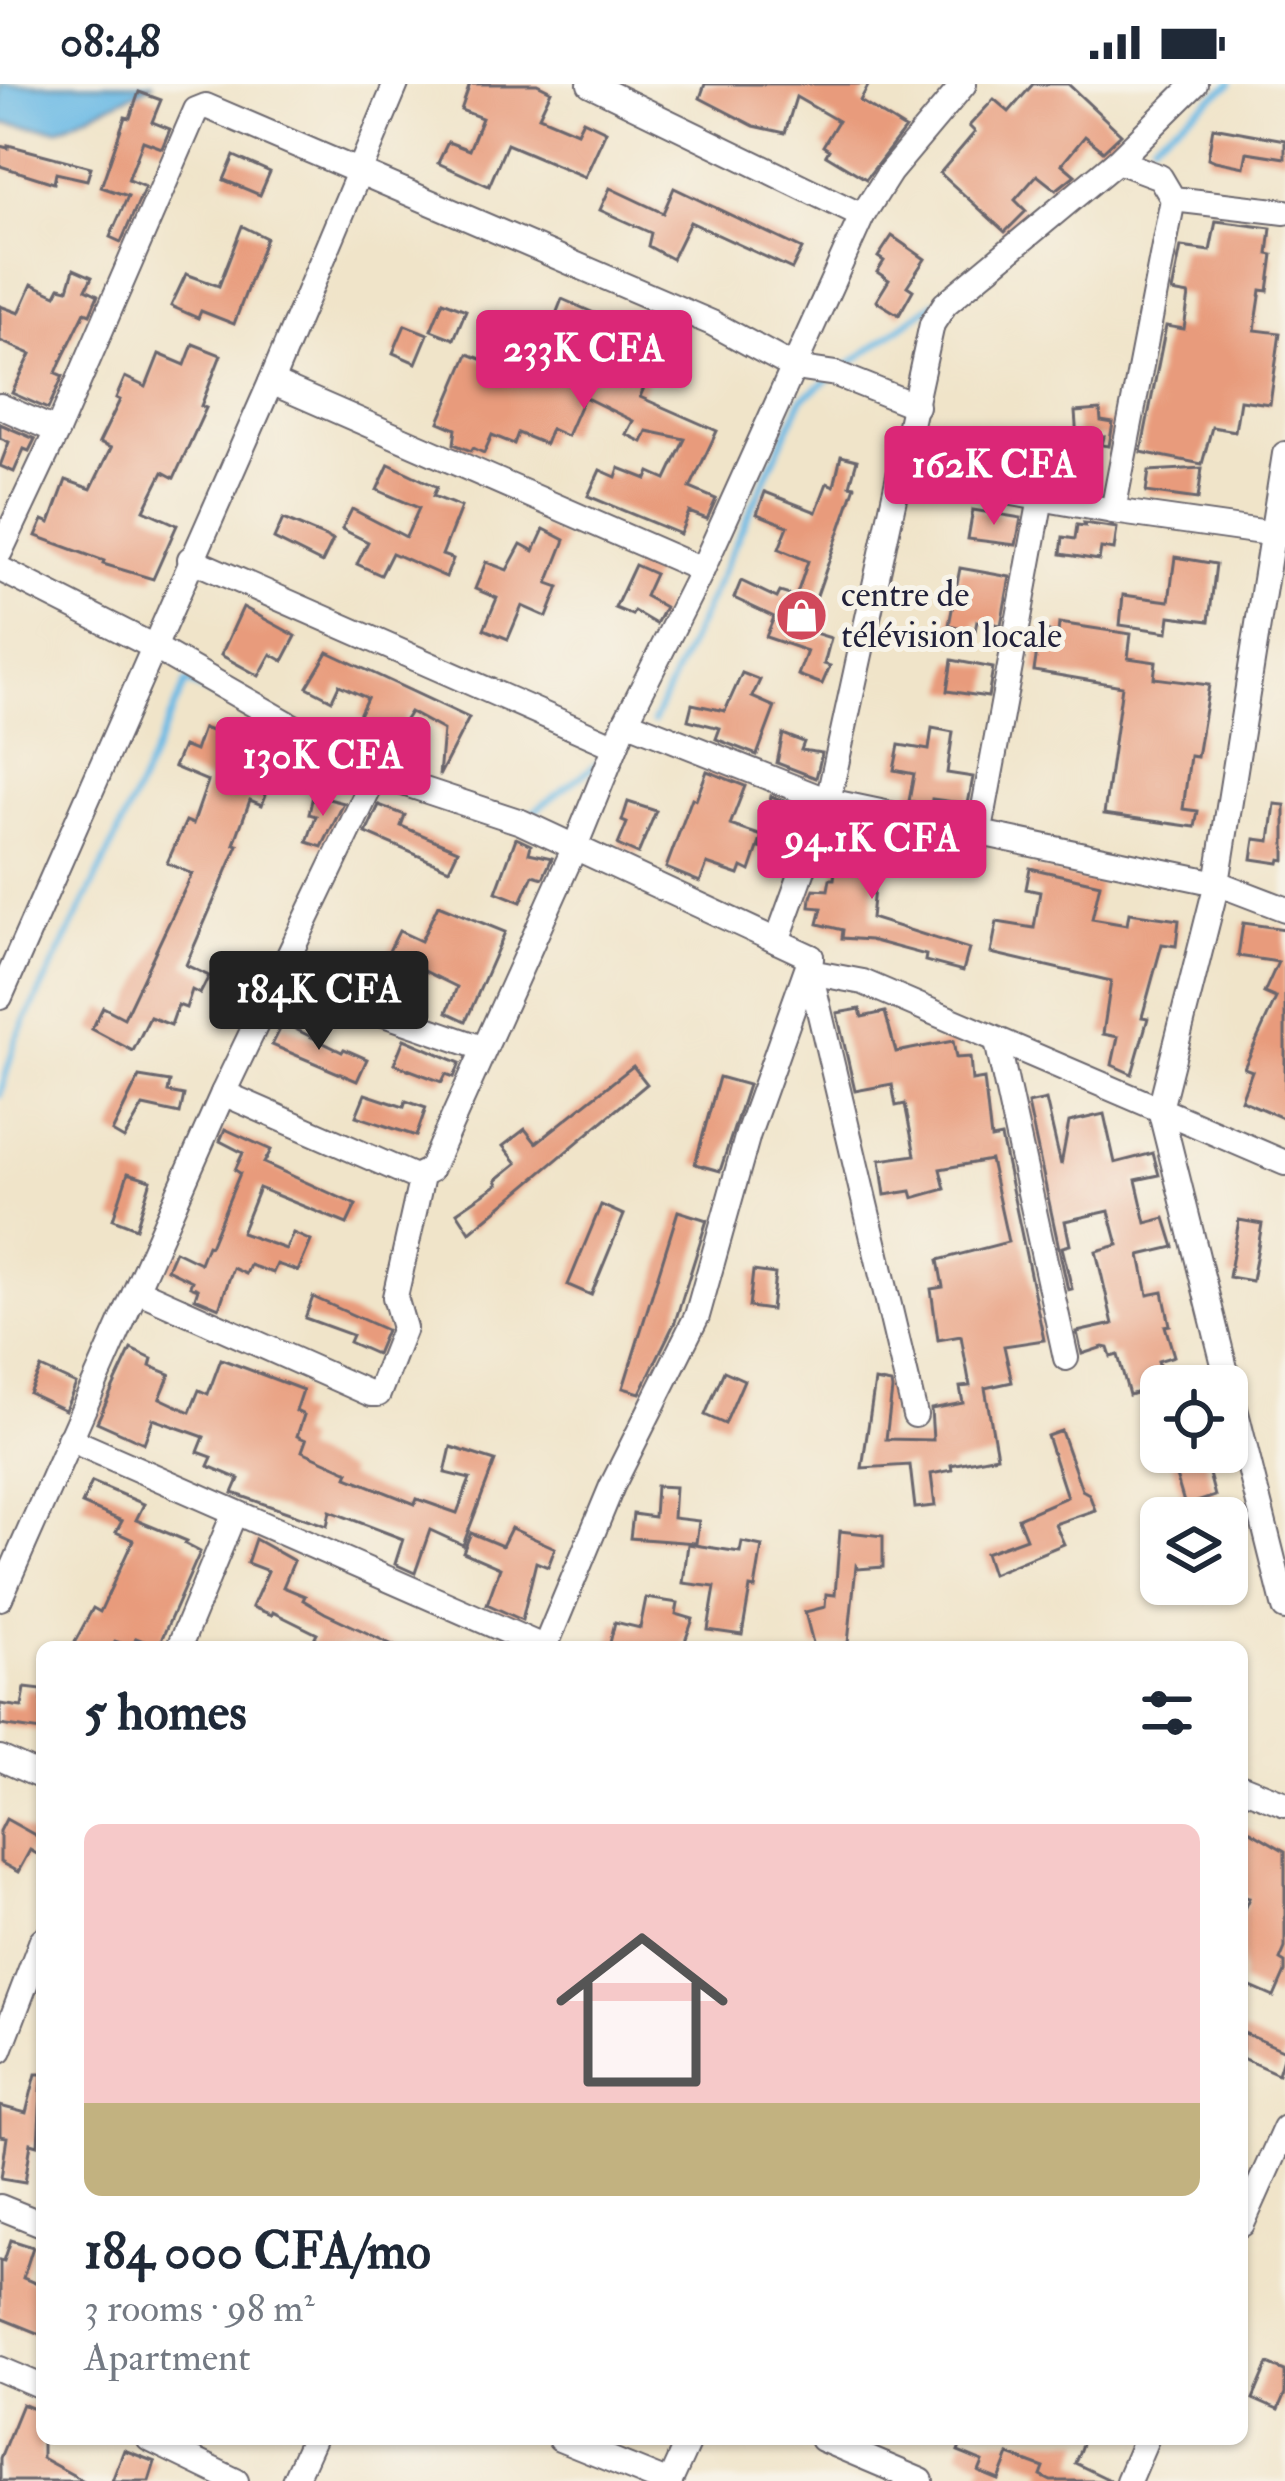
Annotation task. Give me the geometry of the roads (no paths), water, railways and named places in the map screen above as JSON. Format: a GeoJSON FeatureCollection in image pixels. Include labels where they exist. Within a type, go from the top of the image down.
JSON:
{"type":"FeatureCollection","features":[{"type":"Feature","properties":{"kind":"street"},"geometry":{"type":"LineString","coordinates":[[1,993],[397,84]]}},
{"type":"Feature","properties":{"kind":"street"},"geometry":{"type":"LineString","coordinates":[[590,84],[862,216]]}},
{"type":"Feature","properties":{"kind":"street"},"geometry":{"type":"LineString","coordinates":[[223,1093],[415,1177],[430,1170],[574,849],[615,746],[702,570],[862,216],[890,172],[964,84]]}},
{"type":"Feature","properties":{"kind":"street"},"geometry":{"type":"LineString","coordinates":[[777,941],[828,801],[932,324],[944,304],[1117,161],[1195,84]]}},
{"type":"Feature","properties":{"kind":"street"},"geometry":{"type":"LineString","coordinates":[[0,552],[196,110],[206,106],[712,323],[795,368],[836,374],[916,406]]}},
{"type":"Feature","properties":{"kind":"street"},"geometry":{"type":"LineString","coordinates":[[1113,511],[1173,199],[1160,177],[1117,161]]}},
{"type":"Feature","properties":{"kind":"street"},"geometry":{"type":"LineString","coordinates":[[1173,199],[1285,212]]}},
{"type":"Feature","properties":{"kind":"street"},"geometry":{"type":"LineString","coordinates":[[271,382],[702,570]]}},
{"type":"Feature","properties":{"kind":"street"},"geometry":{"type":"LineString","coordinates":[[0,406],[57,431]]}},
{"type":"Feature","properties":{"kind":"street"},"geometry":{"type":"LineString","coordinates":[[1285,454],[1278,534],[1217,883],[1160,1109],[1280,1564],[1285,1608]]}},
{"type":"Feature","properties":{"kind":"street"},"geometry":{"type":"LineString","coordinates":[[902,473],[1113,511],[1278,534]]}},
{"type":"Feature","properties":{"kind":"street"},"geometry":{"type":"LineString","coordinates":[[979,835],[1041,498]]}},
{"type":"Feature","properties":{"kind":"street"},"geometry":{"type":"LineString","coordinates":[[190,559],[615,746]]}},
{"type":"Feature","properties":{"kind":"street"},"geometry":{"type":"LineString","coordinates":[[0,569],[152,646],[376,773],[521,822],[777,941],[811,964],[1285,1163]]}},
{"type":"Feature","properties":{"kind":"street"},"geometry":{"type":"LineString","coordinates":[[626,722],[828,801],[1217,883],[1285,909]]}},
{"type":"Feature","properties":{"kind":"street"},"geometry":{"type":"LineString","coordinates":[[0,1598],[223,1093],[376,773]]}},
{"type":"Feature","properties":{"kind":"street"},"geometry":{"type":"LineString","coordinates":[[811,964],[915,1415]]}},
{"type":"Feature","properties":{"kind":"street"},"geometry":{"type":"LineString","coordinates":[[547,1641],[613,1486],[697,1316],[748,1134],[811,964]]}},
{"type":"Feature","properties":{"kind":"street"},"geometry":{"type":"LineString","coordinates":[[280,978],[482,1048]]}},
{"type":"Feature","properties":{"kind":"street"},"geometry":{"type":"LineString","coordinates":[[997,1041],[1066,1358]]}},
{"type":"Feature","properties":{"kind":"street"},"geometry":{"type":"LineString","coordinates":[[136,1290],[378,1394],[404,1328],[395,1294],[422,1176]]}},
{"type":"Feature","properties":{"kind":"street"},"geometry":{"type":"LineString","coordinates":[[69,1438],[530,1641]]}},
{"type":"Feature","properties":{"kind":"street"},"geometry":{"type":"LineString","coordinates":[[182,1641],[235,1514]]}},
{"type":"Feature","properties":{"kind":"street"},"geometry":{"type":"LineString","coordinates":[[0,1758],[36,1774]]}},
{"type":"Feature","properties":{"kind":"street"},"geometry":{"type":"LineString","coordinates":[[1248,1789],[1285,1804]]}},
{"type":"Feature","properties":{"kind":"street"},"geometry":{"type":"LineString","coordinates":[[0,2050],[36,1962]]}},
{"type":"Feature","properties":{"kind":"street"},"geometry":{"type":"LineString","coordinates":[[1248,2211],[1285,2128]]}},
{"type":"Feature","properties":{"kind":"street"},"geometry":{"type":"LineString","coordinates":[[0,2206],[36,2221]]}},
{"type":"Feature","properties":{"kind":"street"},"geometry":{"type":"LineString","coordinates":[[0,2369],[36,2384]]}},
{"type":"Feature","properties":{"kind":"street"},"geometry":{"type":"LineString","coordinates":[[161,2445],[236,2481]]}},
{"type":"Feature","properties":{"kind":"street"},"geometry":{"type":"LineString","coordinates":[[294,2481],[310,2445]]}},
{"type":"Feature","properties":{"kind":"street"},"geometry":{"type":"LineString","coordinates":[[575,2445],[667,2481],[686,2445]]}},
{"type":"Feature","properties":{"kind":"street"},"geometry":{"type":"LineString","coordinates":[[836,2445],[921,2481]]}},
{"type":"Feature","properties":{"kind":"street"},"geometry":{"type":"LineString","coordinates":[[1128,2481],[1143,2445]]}},
{"type":"Feature","properties":{"kind":"water"},"geometry":{"type":"Polygon","coordinates":[[[0,84],[154,84],[58,129],[0,123],[0,84]]]}},
{"type":"Feature","properties":{"kind":"waterway"},"geometry":{"type":"LineString","coordinates":[[1153,141],[1231,84]]}},
{"type":"Feature","properties":{"kind":"waterway"},"geometry":{"type":"LineString","coordinates":[[844,368],[935,302]]}},
{"type":"Feature","properties":{"kind":"waterway"},"geometry":{"type":"LineString","coordinates":[[653,722],[802,399],[828,380]]}},
{"type":"Feature","properties":{"kind":"waterway"},"geometry":{"type":"LineString","coordinates":[[0,1095],[16,1040],[109,853],[186,682],[218,697]]}},
{"type":"Feature","properties":{"kind":"waterway"},"geometry":{"type":"LineString","coordinates":[[528,816],[599,762]]}},
{"type":"Feature","properties":{"kind":"place","name":"centre de télévision locale"},"geometry":{"type":"Point","coordinates":[802,615]}}]}
